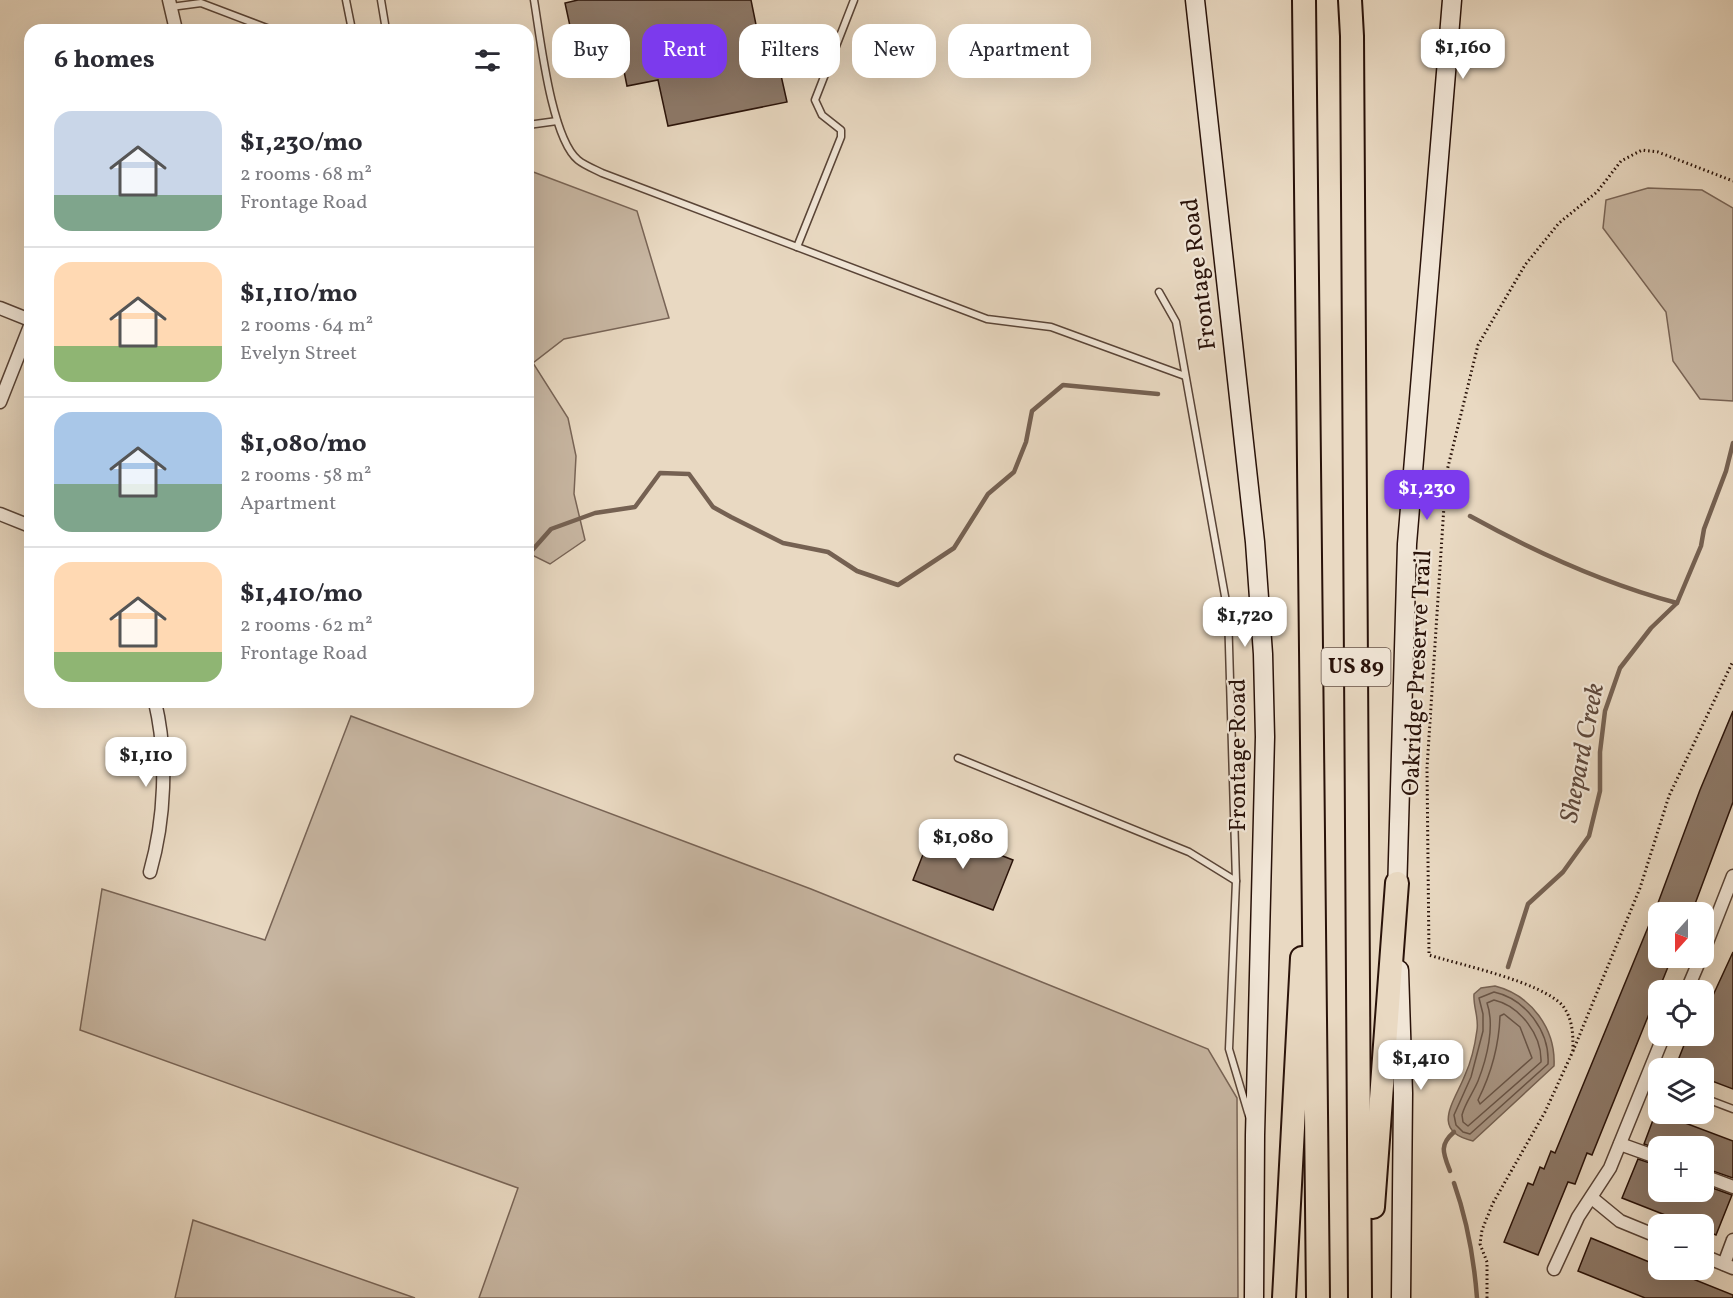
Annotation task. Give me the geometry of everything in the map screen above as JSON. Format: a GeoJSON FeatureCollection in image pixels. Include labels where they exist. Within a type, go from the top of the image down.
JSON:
{"type":"FeatureCollection","features":[{"type":"Feature","properties":{"kind":"highway","name":"US 89"},"geometry":{"type":"LineString","coordinates":[[1305,0],[1318,1298]]}},
{"type":"Feature","properties":{"kind":"highway"},"geometry":{"type":"LineString","coordinates":[[1350,0],[1352,36]]}},
{"type":"Feature","properties":{"kind":"highway","name":"US 89"},"geometry":{"type":"LineString","coordinates":[[1356,0],[1352,36],[1360,1298]]}},
{"type":"Feature","properties":{"kind":"highway"},"geometry":{"type":"LineString","coordinates":[[1284,1298],[1313,741]]}},
{"type":"Feature","properties":{"kind":"highway"},"geometry":{"type":"LineString","coordinates":[[1366,1298],[1397,884]]}},
{"type":"Feature","properties":{"kind":"main road","name":"Frontage Road"},"geometry":{"type":"LineString","coordinates":[[1195,0],[1255,543],[1263,654],[1265,737],[1255,1135],[1254,1298]]}},
{"type":"Feature","properties":{"kind":"main road"},"geometry":{"type":"LineString","coordinates":[[1401,1298],[1403,1093],[1397,884],[1407,544],[1452,0]]}},
{"type":"Feature","properties":{"kind":"street"},"geometry":{"type":"LineString","coordinates":[[170,4],[175,24]]}},
{"type":"Feature","properties":{"kind":"street"},"geometry":{"type":"LineString","coordinates":[[0,308],[24,318]]}},
{"type":"Feature","properties":{"kind":"street"},"geometry":{"type":"LineString","coordinates":[[0,402],[24,341]]}},
{"type":"Feature","properties":{"kind":"street"},"geometry":{"type":"LineString","coordinates":[[0,514],[24,524]]}},
{"type":"Feature","properties":{"kind":"street"},"geometry":{"type":"LineString","coordinates":[[150,873],[160,838],[163,748],[156,708]]}},
{"type":"Feature","properties":{"kind":"street"},"geometry":{"type":"LineString","coordinates":[[1714,924],[1733,876]]}},
{"type":"Feature","properties":{"kind":"street"},"geometry":{"type":"LineString","coordinates":[[1554,1269],[1578,1217],[1610,1168],[1648,1089]]}},
{"type":"Feature","properties":{"kind":"street"},"geometry":{"type":"LineString","coordinates":[[1620,1144],[1648,1154]]}},
{"type":"Feature","properties":{"kind":"street"},"geometry":{"type":"LineString","coordinates":[[1714,1180],[1733,1187]]}},
{"type":"Feature","properties":{"kind":"street"},"geometry":{"type":"LineString","coordinates":[[1592,1198],[1620,1221],[1648,1232]]}},
{"type":"Feature","properties":{"kind":"street"},"geometry":{"type":"LineString","coordinates":[[1714,1260],[1728,1266],[1733,1240]]}},
{"type":"Feature","properties":{"kind":"lane"},"geometry":{"type":"LineString","coordinates":[[346,0],[351,24]]}},
{"type":"Feature","properties":{"kind":"lane"},"geometry":{"type":"LineString","coordinates":[[381,0],[385,24]]}},
{"type":"Feature","properties":{"kind":"lane"},"geometry":{"type":"LineString","coordinates":[[534,0],[557,121],[564,141],[577,159],[602,173],[987,319],[1051,327],[1185,376]]}},
{"type":"Feature","properties":{"kind":"lane"},"geometry":{"type":"LineString","coordinates":[[797,247],[841,137],[841,130],[822,115],[815,100],[854,0]]}},
{"type":"Feature","properties":{"kind":"lane"},"geometry":{"type":"LineString","coordinates":[[170,4],[210,2],[259,24]]}},
{"type":"Feature","properties":{"kind":"lane"},"geometry":{"type":"LineString","coordinates":[[534,124],[557,121]]}},
{"type":"Feature","properties":{"kind":"lane"},"geometry":{"type":"LineString","coordinates":[[1159,292],[1176,322],[1228,613],[1236,881],[1228,1049],[1255,1135]]}},
{"type":"Feature","properties":{"kind":"lane"},"geometry":{"type":"LineString","coordinates":[[958,758],[1189,852],[1236,881]]}},
{"type":"Feature","properties":{"kind":"lane"},"geometry":{"type":"LineString","coordinates":[[1714,1102],[1733,1109]]}},
{"type":"Feature","properties":{"kind":"path","name":"Oakridge Preserve Trail"},"geometry":{"type":"LineString","coordinates":[[1573,1051],[1573,1025],[1562,1006],[1547,995],[1528,985],[1429,955],[1427,768],[1446,475],[1478,345],[1525,265],[1559,223],[1597,192],[1621,161],[1642,150],[1658,152],[1733,181]]}},
{"type":"Feature","properties":{"kind":"path","name":"Oakridge Preserve Trail"},"geometry":{"type":"LineString","coordinates":[[1487,1298],[1487,1262],[1480,1244],[1482,1230],[1493,1203],[1545,1112],[1573,1051],[1640,888],[1669,796],[1733,661]]}},
{"type":"Feature","properties":{"kind":"shaded area"},"geometry":{"type":"Polygon","coordinates":[[[534,172],[637,211],[669,318],[564,339],[534,362],[534,172]]]}},
{"type":"Feature","properties":{"kind":"shaded area"},"geometry":{"type":"Polygon","coordinates":[[[1648,188],[1702,190],[1733,208],[1733,401],[1700,399],[1673,361],[1666,312],[1603,228],[1606,200],[1648,188]]]}},
{"type":"Feature","properties":{"kind":"shaded area"},"geometry":{"type":"Polygon","coordinates":[[[534,365],[568,418],[576,456],[574,494],[585,540],[550,564],[534,556],[534,365]]]}},
{"type":"Feature","properties":{"kind":"shaded area"},"geometry":{"type":"Polygon","coordinates":[[[351,716],[811,889],[1208,1049],[1237,1098],[1238,1298],[479,1298],[518,1188],[80,1030],[102,889],[265,940],[351,716]]]}},
{"type":"Feature","properties":{"kind":"shaded area"},"geometry":{"type":"Polygon","coordinates":[[[193,1220],[415,1298],[175,1298],[193,1220]]]}},
{"type":"Feature","properties":{"kind":"water"},"geometry":{"type":"Polygon","coordinates":[[[1495,986],[1520,997],[1539,1016],[1551,1039],[1554,1066],[1473,1141],[1452,1130],[1448,1123],[1449,1114],[1474,1047],[1477,1016],[1474,994],[1481,988],[1495,986]]]}},
{"type":"Feature","properties":{"kind":"building"},"geometry":{"type":"Polygon","coordinates":[[[578,0],[751,0],[756,24],[739,24],[739,78],[782,78],[787,102],[668,126],[658,80],[627,86],[625,78],[630,78],[630,24],[570,24],[565,3],[578,0]]]}},
{"type":"Feature","properties":{"kind":"building"},"geometry":{"type":"Polygon","coordinates":[[[1733,711],[1733,802],[1696,902],[1658,902],[1700,790],[1733,711]]]}},
{"type":"Feature","properties":{"kind":"building"},"geometry":{"type":"Polygon","coordinates":[[[933,829],[1013,860],[993,910],[913,880],[933,829]]]}},
{"type":"Feature","properties":{"kind":"building"},"geometry":{"type":"Polygon","coordinates":[[[1648,927],[1648,968],[1668,968],[1663,980],[1648,980],[1648,1016],[1592,1155],[1587,1153],[1575,1184],[1568,1182],[1538,1255],[1504,1242],[1528,1183],[1533,1185],[1540,1167],[1544,1169],[1551,1151],[1555,1153],[1648,927]]]}},
{"type":"Feature","properties":{"kind":"building"},"geometry":{"type":"Polygon","coordinates":[[[1733,952],[1733,1089],[1714,1082],[1714,1058],[1679,1058],[1684,1046],[1714,1046],[1714,993],[1733,952]]]}},
{"type":"Feature","properties":{"kind":"building"},"geometry":{"type":"Polygon","coordinates":[[[1652,1124],[1688,1124],[1733,1141],[1733,1178],[1714,1171],[1714,1136],[1648,1136],[1648,1145],[1644,1144],[1652,1124]]]}},
{"type":"Feature","properties":{"kind":"building"},"geometry":{"type":"Polygon","coordinates":[[[1638,1159],[1648,1162],[1648,1202],[1714,1202],[1714,1189],[1732,1195],[1716,1235],[1714,1234],[1714,1214],[1663,1214],[1622,1198],[1638,1159]]]}},
{"type":"Feature","properties":{"kind":"building"},"geometry":{"type":"Polygon","coordinates":[[[1591,1238],[1648,1261],[1648,1280],[1696,1280],[1733,1295],[1733,1298],[1645,1298],[1578,1271],[1591,1238]]]}},
{"type":"Feature","properties":{"kind":"waterway"},"geometry":{"type":"LineString","coordinates":[[534,548],[551,529],[595,513],[635,507],[660,473],[689,474],[713,507],[731,517],[783,543],[828,552],[857,571],[898,585],[954,548],[988,494],[1014,472],[1026,442],[1032,411],[1063,385],[1158,394]]}},
{"type":"Feature","properties":{"kind":"waterway","name":"Shepard Creek"},"geometry":{"type":"LineString","coordinates":[[1508,967],[1528,904],[1563,872],[1589,836],[1600,791],[1600,752],[1605,711],[1620,668],[1651,628],[1677,603],[1701,546],[1704,529],[1726,471],[1733,443]]}},
{"type":"Feature","properties":{"kind":"waterway"},"geometry":{"type":"LineString","coordinates":[[1470,516],[1597,577],[1677,603]]}},
{"type":"Feature","properties":{"kind":"waterway"},"geometry":{"type":"LineString","coordinates":[[1450,1171],[1444,1145],[1454,1132]]}},
{"type":"Feature","properties":{"kind":"waterway"},"geometry":{"type":"LineString","coordinates":[[1454,1183],[1469,1240],[1477,1298]]}}]}
